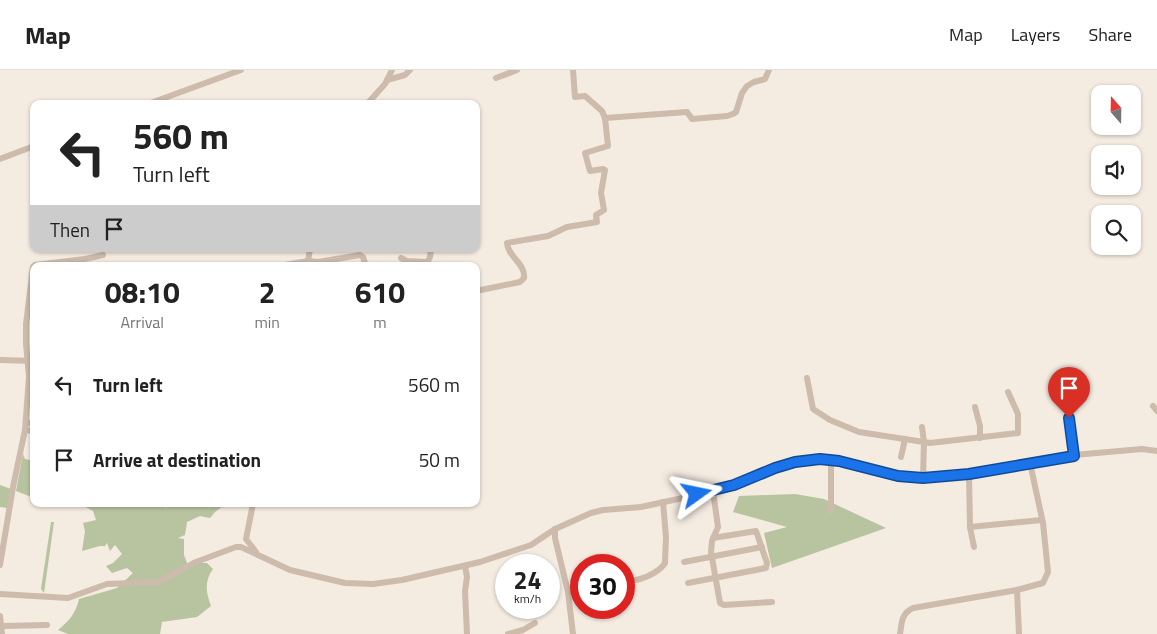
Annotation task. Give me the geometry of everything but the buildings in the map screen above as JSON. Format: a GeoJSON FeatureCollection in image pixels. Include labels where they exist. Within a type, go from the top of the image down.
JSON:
{"type":"FeatureCollection","features":[{"type":"Feature","properties":{"kind":"street"},"geometry":{"type":"LineString","coordinates":[[159,100],[241,70]]}},
{"type":"Feature","properties":{"kind":"street"},"geometry":{"type":"LineString","coordinates":[[370,100],[387,80],[392,70]]}},
{"type":"Feature","properties":{"kind":"street"},"geometry":{"type":"LineString","coordinates":[[387,80],[406,75],[410,70]]}},
{"type":"Feature","properties":{"kind":"street"},"geometry":{"type":"LineString","coordinates":[[496,78],[517,70]]}},
{"type":"Feature","properties":{"kind":"street"},"geometry":{"type":"LineString","coordinates":[[480,290],[516,282],[524,278],[522,268],[508,248],[507,243],[548,236],[567,227],[596,222],[596,215],[604,210],[601,193],[605,170],[590,171],[585,153],[608,146],[604,118],[602,111],[585,96],[575,97],[573,70]]}},
{"type":"Feature","properties":{"kind":"street"},"geometry":{"type":"LineString","coordinates":[[604,118],[687,112],[692,119],[730,116],[736,112],[744,89],[754,82],[765,79],[769,70]]}},
{"type":"Feature","properties":{"kind":"street"},"geometry":{"type":"LineString","coordinates":[[0,159],[30,148]]}},
{"type":"Feature","properties":{"kind":"street"},"geometry":{"type":"LineString","coordinates":[[308,261],[310,252]]}},
{"type":"Feature","properties":{"kind":"street"},"geometry":{"type":"LineString","coordinates":[[63,262],[103,254]]}},
{"type":"Feature","properties":{"kind":"street"},"geometry":{"type":"LineString","coordinates":[[302,262],[318,262],[360,255],[365,262]]}},
{"type":"Feature","properties":{"kind":"street"},"geometry":{"type":"LineString","coordinates":[[401,258],[414,262]]}},
{"type":"Feature","properties":{"kind":"street"},"geometry":{"type":"LineString","coordinates":[[30,295],[26,324],[26,344],[30,358]]}},
{"type":"Feature","properties":{"kind":"street"},"geometry":{"type":"LineString","coordinates":[[0,360],[30,361]]}},
{"type":"Feature","properties":{"kind":"street"},"geometry":{"type":"LineString","coordinates":[[0,565],[2,541],[26,427],[30,374]]}},
{"type":"Feature","properties":{"kind":"street"},"geometry":{"type":"LineString","coordinates":[[807,378],[814,412],[859,432],[936,443],[1019,433],[1018,414],[1008,392]]}},
{"type":"Feature","properties":{"kind":"street"},"geometry":{"type":"LineString","coordinates":[[975,407],[980,426],[980,438]]}},
{"type":"Feature","properties":{"kind":"street"},"geometry":{"type":"LineString","coordinates":[[1069,418],[1074,456]]}},
{"type":"Feature","properties":{"kind":"street"},"geometry":{"type":"LineString","coordinates":[[26,427],[30,425]]}},
{"type":"Feature","properties":{"kind":"street"},"geometry":{"type":"LineString","coordinates":[[26,427],[30,429]]}},
{"type":"Feature","properties":{"kind":"street"},"geometry":{"type":"LineString","coordinates":[[922,427],[924,442],[923,478]]}},
{"type":"Feature","properties":{"kind":"street"},"geometry":{"type":"LineString","coordinates":[[901,457],[905,439]]}},
{"type":"Feature","properties":{"kind":"street"},"geometry":{"type":"LineString","coordinates":[[0,594],[68,598],[107,584],[158,582],[196,562],[236,547],[241,547],[290,570],[312,576],[361,584],[402,580],[465,566],[521,549],[555,529],[597,511],[641,507],[713,491],[795,462],[820,459],[831,460],[898,476],[923,478],[969,474],[1074,456],[1137,449],[1157,451]]}},
{"type":"Feature","properties":{"kind":"street"},"geometry":{"type":"LineString","coordinates":[[831,460],[831,511]]}},
{"type":"Feature","properties":{"kind":"street"},"geometry":{"type":"LineString","coordinates":[[900,634],[902,617],[913,608],[1017,590],[1043,583],[1048,572],[1042,520],[1030,463]]}},
{"type":"Feature","properties":{"kind":"street"},"geometry":{"type":"LineString","coordinates":[[969,474],[970,527],[974,547]]}},
{"type":"Feature","properties":{"kind":"street"},"geometry":{"type":"LineString","coordinates":[[713,491],[718,527],[711,546],[718,598],[724,605],[772,602]]}},
{"type":"Feature","properties":{"kind":"street"},"geometry":{"type":"LineString","coordinates":[[635,580],[659,570],[665,563],[666,537],[663,502]]}},
{"type":"Feature","properties":{"kind":"street"},"geometry":{"type":"LineString","coordinates":[[252,507],[246,540],[258,555]]}},
{"type":"Feature","properties":{"kind":"street"},"geometry":{"type":"LineString","coordinates":[[970,527],[1042,520]]}},
{"type":"Feature","properties":{"kind":"street"},"geometry":{"type":"LineString","coordinates":[[555,529],[555,538],[568,592],[573,634]]}},
{"type":"Feature","properties":{"kind":"street"},"geometry":{"type":"LineString","coordinates":[[688,584],[766,568],[762,547],[754,530],[713,538]]}},
{"type":"Feature","properties":{"kind":"street"},"geometry":{"type":"LineString","coordinates":[[684,562],[762,547]]}},
{"type":"Feature","properties":{"kind":"street"},"geometry":{"type":"LineString","coordinates":[[465,566],[467,577],[465,591],[467,634]]}},
{"type":"Feature","properties":{"kind":"street"},"geometry":{"type":"LineString","coordinates":[[1017,590],[1019,634]]}},
{"type":"Feature","properties":{"kind":"street"},"geometry":{"type":"LineString","coordinates":[[0,616],[2,634]]}},
{"type":"Feature","properties":{"kind":"street"},"geometry":{"type":"LineString","coordinates":[[508,634],[535,624]]}},
{"type":"Feature","properties":{"kind":"street"},"geometry":{"type":"LineString","coordinates":[[2,626],[47,625]]}},
{"type":"Feature","properties":{"kind":"green space"},"geometry":{"type":"Polygon","coordinates":[[[23,454],[25,459],[30,460],[30,496],[16,491],[23,454]]]}},
{"type":"Feature","properties":{"kind":"green space"},"geometry":{"type":"Polygon","coordinates":[[[0,485],[11,489],[7,508],[0,507],[0,485]]]}},
{"type":"Feature","properties":{"kind":"green space"},"geometry":{"type":"Polygon","coordinates":[[[795,494],[824,499],[886,528],[772,568],[764,533],[787,527],[733,512],[739,496],[795,494]]]}},
{"type":"Feature","properties":{"kind":"green space"},"geometry":{"type":"Polygon","coordinates":[[[86,507],[222,507],[210,518],[200,516],[187,522],[185,535],[178,538],[184,539],[184,555],[187,563],[207,563],[213,569],[208,578],[207,587],[211,606],[197,617],[162,622],[160,634],[68,634],[58,630],[72,616],[79,599],[117,588],[133,573],[127,568],[112,573],[106,566],[113,563],[122,554],[115,545],[110,551],[107,543],[105,546],[82,551],[85,531],[83,523],[96,520],[93,511],[86,507]]]}},
{"type":"Feature","properties":{"kind":"green space"},"geometry":{"type":"Polygon","coordinates":[[[51,522],[54,522],[44,593],[41,589],[51,522]]]}},
{"type":"Feature","properties":{"kind":"route"},"geometry":{"type":"LineString","coordinates":[[697,494],[720,490],[795,462],[820,459],[858,465],[898,476],[923,478],[969,474],[1074,456],[1069,418]]}}]}
